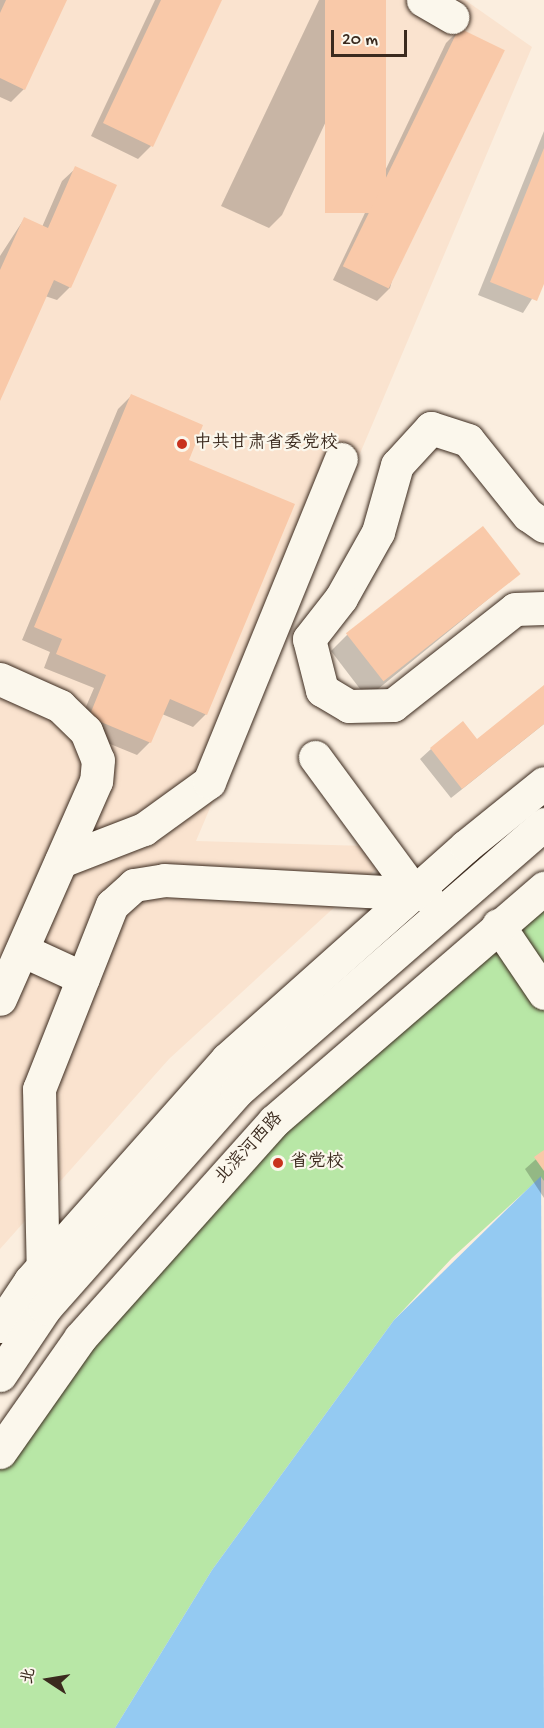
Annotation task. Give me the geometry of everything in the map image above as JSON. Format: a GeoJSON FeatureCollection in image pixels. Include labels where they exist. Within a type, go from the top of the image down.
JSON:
{"type":"FeatureCollection","features":[{"type":"Feature","properties":{"kind":"main road"},"geometry":{"type":"LineString","coordinates":[[423,0],[453,17]]}},
{"type":"Feature","properties":{"kind":"main road"},"geometry":{"type":"LineString","coordinates":[[544,526],[528,515],[468,440],[431,428],[397,465],[378,532],[341,598],[309,639],[322,690],[349,706],[393,705],[515,609],[544,608]]}},
{"type":"Feature","properties":{"kind":"main road"},"geometry":{"type":"LineString","coordinates":[[61,861],[144,829],[209,782],[341,459]]}},
{"type":"Feature","properties":{"kind":"main road"},"geometry":{"type":"LineString","coordinates":[[0,680],[60,706],[86,730],[98,760],[96,781],[0,999]]}},
{"type":"Feature","properties":{"kind":"main road"},"geometry":{"type":"LineString","coordinates":[[315,758],[414,892]]}},
{"type":"Feature","properties":{"kind":"main road"},"geometry":{"type":"LineString","coordinates":[[0,1326],[42,1268],[227,1059],[414,892],[544,783]]}},
{"type":"Feature","properties":{"kind":"main road"},"geometry":{"type":"LineString","coordinates":[[0,1375],[45,1308],[237,1091],[454,897],[544,824]]}},
{"type":"Feature","properties":{"kind":"main road"},"geometry":{"type":"LineString","coordinates":[[45,1308],[42,1268],[39,1089],[112,905],[134,885],[164,880],[414,892],[454,897]]}},
{"type":"Feature","properties":{"kind":"main road","name":"北滨河西路"},"geometry":{"type":"LineString","coordinates":[[0,1452],[80,1338],[274,1121],[498,925],[544,888]]}},
{"type":"Feature","properties":{"kind":"main road"},"geometry":{"type":"LineString","coordinates":[[498,925],[544,993]]}},
{"type":"Feature","properties":{"kind":"main road"},"geometry":{"type":"LineString","coordinates":[[22,950],[82,978]]}},
{"type":"Feature","properties":{"kind":"shaded area","name":"中共甘肃省委党校"},"geometry":{"type":"Polygon","coordinates":[[[0,0],[465,0],[532,47],[196,841],[400,847],[169,1059],[0,1249],[0,0]]]}},
{"type":"Feature","properties":{"kind":"green space"},"geometry":{"type":"Polygon","coordinates":[[[544,888],[544,1181],[541,1177],[452,1258],[394,1320],[212,1570],[115,1728],[0,1728],[0,1452],[274,1121],[544,888]]]}},
{"type":"Feature","properties":{"kind":"water"},"geometry":{"type":"Polygon","coordinates":[[[541,1176],[544,1728],[115,1728],[212,1570],[394,1320],[541,1176]]]}},
{"type":"Feature","properties":{"kind":"building"},"geometry":{"type":"Polygon","coordinates":[[[6,0],[67,0],[25,90],[0,78],[0,13],[6,0]]]}},
{"type":"Feature","properties":{"kind":"building"},"geometry":{"type":"Polygon","coordinates":[[[161,0],[222,0],[153,147],[103,123],[161,0]]]}},
{"type":"Feature","properties":{"kind":"building"},"geometry":{"type":"Polygon","coordinates":[[[325,0],[386,0],[386,213],[325,213],[325,0]]]}},
{"type":"Feature","properties":{"kind":"building"},"geometry":{"type":"Polygon","coordinates":[[[459,28],[505,50],[389,289],[343,266],[459,28]]]}},
{"type":"Feature","properties":{"kind":"building"},"geometry":{"type":"Polygon","coordinates":[[[544,148],[544,284],[537,301],[490,282],[544,148]]]}},
{"type":"Feature","properties":{"kind":"building"},"geometry":{"type":"Polygon","coordinates":[[[75,166],[117,185],[71,288],[54,280],[0,401],[0,270],[24,217],[48,228],[75,166]]]}},
{"type":"Feature","properties":{"kind":"building"},"geometry":{"type":"Polygon","coordinates":[[[131,394],[203,425],[189,460],[295,504],[207,715],[170,699],[151,743],[89,717],[106,675],[56,654],[62,639],[34,627],[131,394]]]}},
{"type":"Feature","properties":{"kind":"building"},"geometry":{"type":"Polygon","coordinates":[[[483,526],[521,574],[383,681],[346,633],[483,526]]]}},
{"type":"Feature","properties":{"kind":"building"},"geometry":{"type":"Polygon","coordinates":[[[544,685],[544,724],[462,789],[430,748],[463,721],[477,739],[544,685]]]}},
{"type":"Feature","properties":{"kind":"building"},"geometry":{"type":"Polygon","coordinates":[[[544,1150],[544,1171],[534,1157],[544,1150]]]}},
{"type":"Feature","properties":{"kind":"place","name":"中共甘肃省委党校"},"geometry":{"type":"Point","coordinates":[182,444]}},
{"type":"Feature","properties":{"kind":"place","name":"省党校"},"geometry":{"type":"Point","coordinates":[278,1163]}}]}
